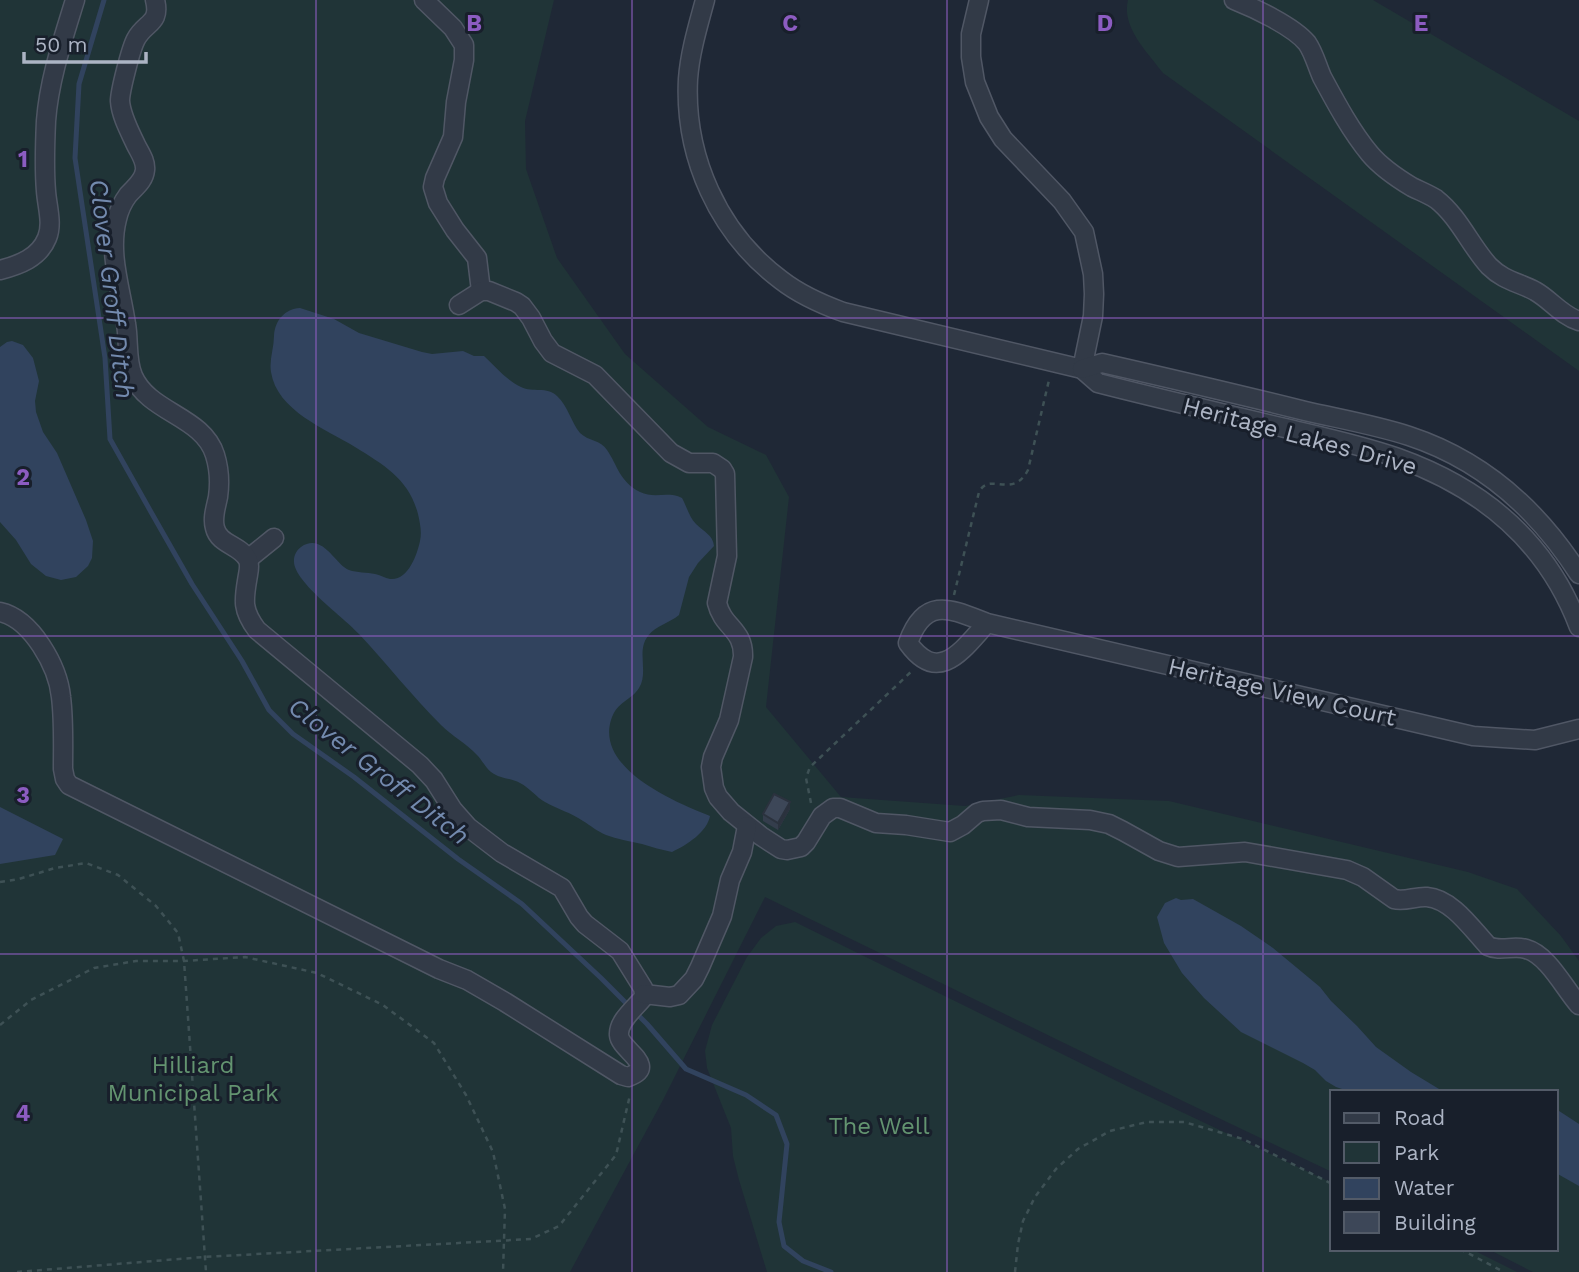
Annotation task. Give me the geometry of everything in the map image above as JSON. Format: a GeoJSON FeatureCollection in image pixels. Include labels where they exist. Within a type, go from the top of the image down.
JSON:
{"type":"FeatureCollection","features":[{"type":"Feature","properties":{"kind":"street"},"geometry":{"type":"LineString","coordinates":[[0,270],[35,256],[44,245],[50,229],[45,179],[46,121],[50,90],[75,0]]}},
{"type":"Feature","properties":{"kind":"street"},"geometry":{"type":"LineString","coordinates":[[155,0],[157,13],[133,45],[120,94],[123,114],[145,165],[144,177],[121,207],[116,220],[114,240],[114,256],[127,325],[130,366],[136,383],[152,399],[195,428],[211,445],[219,481],[215,531],[219,537],[243,552],[250,564],[244,602],[246,611],[257,630],[420,765],[434,780],[459,818],[515,861],[562,888],[584,924],[620,951],[630,965],[642,998]]}},
{"type":"Feature","properties":{"kind":"street"},"geometry":{"type":"LineString","coordinates":[[424,0],[453,28],[464,45],[453,137],[433,187],[438,203],[477,258],[481,290]]}},
{"type":"Feature","properties":{"kind":"street","name":"Heritage Lakes Drive"},"geometry":{"type":"LineString","coordinates":[[705,0],[688,80],[689,126],[693,146],[699,168],[717,208],[736,234],[781,280],[799,292],[843,312],[1082,369],[1098,383],[1373,450],[1415,464],[1474,494],[1502,515],[1528,541],[1552,573],[1579,627]]}},
{"type":"Feature","properties":{"kind":"street"},"geometry":{"type":"LineString","coordinates":[[979,0],[971,34],[971,57],[975,82],[989,117],[1003,139],[1062,201],[1084,232],[1093,274],[1094,294],[1093,316],[1082,369]]}},
{"type":"Feature","properties":{"kind":"street"},"geometry":{"type":"LineString","coordinates":[[1234,0],[1266,15],[1301,37],[1308,45],[1337,104],[1372,157],[1400,179],[1437,201],[1498,274],[1534,290],[1566,316],[1579,321]]}},
{"type":"Feature","properties":{"kind":"street"},"geometry":{"type":"LineString","coordinates":[[459,305],[481,290],[498,294],[522,306],[552,353],[595,375],[671,453],[689,463],[713,463],[725,474],[727,556],[718,603],[723,618],[740,638],[744,649],[729,720],[715,749],[711,766],[718,797],[747,826],[774,844],[787,850],[801,847],[822,816],[833,808],[840,808],[876,823],[950,832],[983,811],[1000,810],[1028,817],[1090,820],[1109,824],[1159,851],[1178,858],[1245,852],[1347,870],[1363,877],[1399,901],[1425,897],[1438,900],[1465,919],[1488,946],[1535,952],[1546,961],[1579,1005]]}},
{"type":"Feature","properties":{"kind":"street","name":"Heritage Lakes Drive"},"geometry":{"type":"LineString","coordinates":[[1082,369],[1102,363],[1387,430],[1436,446],[1477,469],[1511,493],[1553,536],[1579,574]]}},
{"type":"Feature","properties":{"kind":"street"},"geometry":{"type":"LineString","coordinates":[[248,559],[274,538]]}},
{"type":"Feature","properties":{"kind":"street"},"geometry":{"type":"LineString","coordinates":[[951,609],[932,611],[922,618],[913,630],[908,643],[916,654],[928,662],[946,662],[957,655],[987,623]]}},
{"type":"Feature","properties":{"kind":"street","name":"Heritage View Court"},"geometry":{"type":"LineString","coordinates":[[951,609],[987,623],[1472,736],[1535,740],[1579,729]]}},
{"type":"Feature","properties":{"kind":"street"},"geometry":{"type":"LineString","coordinates":[[0,612],[14,617],[30,631],[52,667],[61,695],[63,769],[69,785],[478,986],[621,1075],[635,1075],[640,1064],[620,1041],[621,1026],[642,998],[679,995],[694,979],[722,916],[730,880],[743,852],[747,826]]}},
{"type":"Feature","properties":{"kind":"path"},"geometry":{"type":"LineString","coordinates":[[951,609],[979,492],[986,484],[1018,484],[1023,479],[1028,470],[1053,362]]}},
{"type":"Feature","properties":{"kind":"path"},"geometry":{"type":"LineString","coordinates":[[815,827],[806,785],[810,767],[906,677],[922,658]]}},
{"type":"Feature","properties":{"kind":"path"},"geometry":{"type":"LineString","coordinates":[[0,882],[86,863],[118,875],[156,906],[178,933],[184,961],[206,1272]]}},
{"type":"Feature","properties":{"kind":"path"},"geometry":{"type":"LineString","coordinates":[[0,1025],[31,1000],[94,968],[136,961],[245,957],[317,973],[383,1005],[434,1043],[466,1095],[493,1152],[505,1209],[503,1272]]}},
{"type":"Feature","properties":{"kind":"path"},"geometry":{"type":"LineString","coordinates":[[17,1272],[204,1257],[531,1239],[559,1226],[616,1155],[630,1095]]}},
{"type":"Feature","properties":{"kind":"path"},"geometry":{"type":"LineString","coordinates":[[1015,1272],[1023,1221],[1035,1197],[1056,1169],[1078,1149],[1110,1131],[1147,1122],[1185,1122],[1243,1139],[1330,1183]]}},
{"type":"Feature","properties":{"kind":"path"},"geometry":{"type":"LineString","coordinates":[[1464,1251],[1504,1272]]}},
{"type":"Feature","properties":{"kind":"green space","name":"Hilliard Municipal Park"},"geometry":{"type":"Polygon","coordinates":[[[0,0],[554,0],[525,121],[526,169],[557,258],[625,354],[708,427],[766,455],[789,497],[766,707],[841,797],[965,806],[1019,795],[1169,801],[1468,872],[1517,889],[1561,936],[1579,961],[1579,1272],[1533,1272],[1492,1251],[1558,1251],[1558,1090],[1330,1090],[1330,1171],[765,897],[663,1100],[570,1272],[0,1272],[0,0]]]}},
{"type":"Feature","properties":{"kind":"green space"},"geometry":{"type":"Polygon","coordinates":[[[1128,0],[1373,0],[1579,121],[1579,371],[1163,73],[1132,30],[1128,20],[1128,0]]]}},
{"type":"Feature","properties":{"kind":"green space","name":"The Well"},"geometry":{"type":"Polygon","coordinates":[[[795,922],[1131,1088],[1330,1182],[1330,1251],[1475,1251],[1517,1272],[767,1272],[733,1156],[731,1128],[707,1068],[705,1051],[712,1025],[747,957],[761,938],[776,926],[795,922]]]}},
{"type":"Feature","properties":{"kind":"water"},"geometry":{"type":"Polygon","coordinates":[[[300,308],[334,319],[359,333],[422,352],[432,354],[463,351],[474,356],[484,356],[516,384],[526,389],[553,393],[564,404],[580,433],[604,447],[623,478],[633,488],[645,494],[682,498],[696,524],[710,536],[714,546],[689,577],[679,615],[648,636],[643,648],[642,682],[636,692],[620,705],[611,720],[610,738],[615,754],[627,768],[659,792],[710,816],[701,833],[690,842],[672,852],[606,835],[545,802],[520,783],[491,772],[473,751],[441,725],[359,634],[301,578],[294,560],[300,548],[309,543],[322,546],[349,570],[396,579],[411,566],[421,534],[414,502],[402,482],[366,454],[304,417],[283,398],[275,386],[271,363],[276,325],[285,313],[300,308]]]}},
{"type":"Feature","properties":{"kind":"water"},"geometry":{"type":"Polygon","coordinates":[[[12,341],[23,345],[33,358],[39,381],[36,412],[43,432],[57,453],[93,541],[92,558],[76,577],[61,580],[46,576],[31,564],[16,540],[0,522],[0,347],[12,341]]]}},
{"type":"Feature","properties":{"kind":"water"},"geometry":{"type":"Polygon","coordinates":[[[0,807],[63,839],[55,855],[0,864],[0,807]]]}},
{"type":"Feature","properties":{"kind":"water"},"geometry":{"type":"Polygon","coordinates":[[[1176,898],[1193,899],[1241,926],[1273,948],[1320,987],[1376,1047],[1441,1090],[1345,1090],[1326,1081],[1303,1063],[1241,1032],[1204,998],[1182,973],[1164,943],[1157,917],[1165,903],[1176,898]]]}},
{"type":"Feature","properties":{"kind":"water"},"geometry":{"type":"Polygon","coordinates":[[[1558,1110],[1579,1124],[1579,1186],[1558,1174],[1558,1110]]]}},
{"type":"Feature","properties":{"kind":"building"},"geometry":{"type":"Polygon","coordinates":[[[774,794],[790,802],[778,823],[763,814],[774,794]]]}},
{"type":"Feature","properties":{"kind":"waterway","name":"Clover Groff Ditch"},"geometry":{"type":"LineString","coordinates":[[104,0],[79,84],[75,158],[105,358],[110,439],[192,584],[242,661],[269,710],[293,734],[522,904],[647,1024],[686,1069],[746,1095],[776,1115],[787,1144],[779,1222],[784,1246],[803,1261],[831,1272]]}}]}
